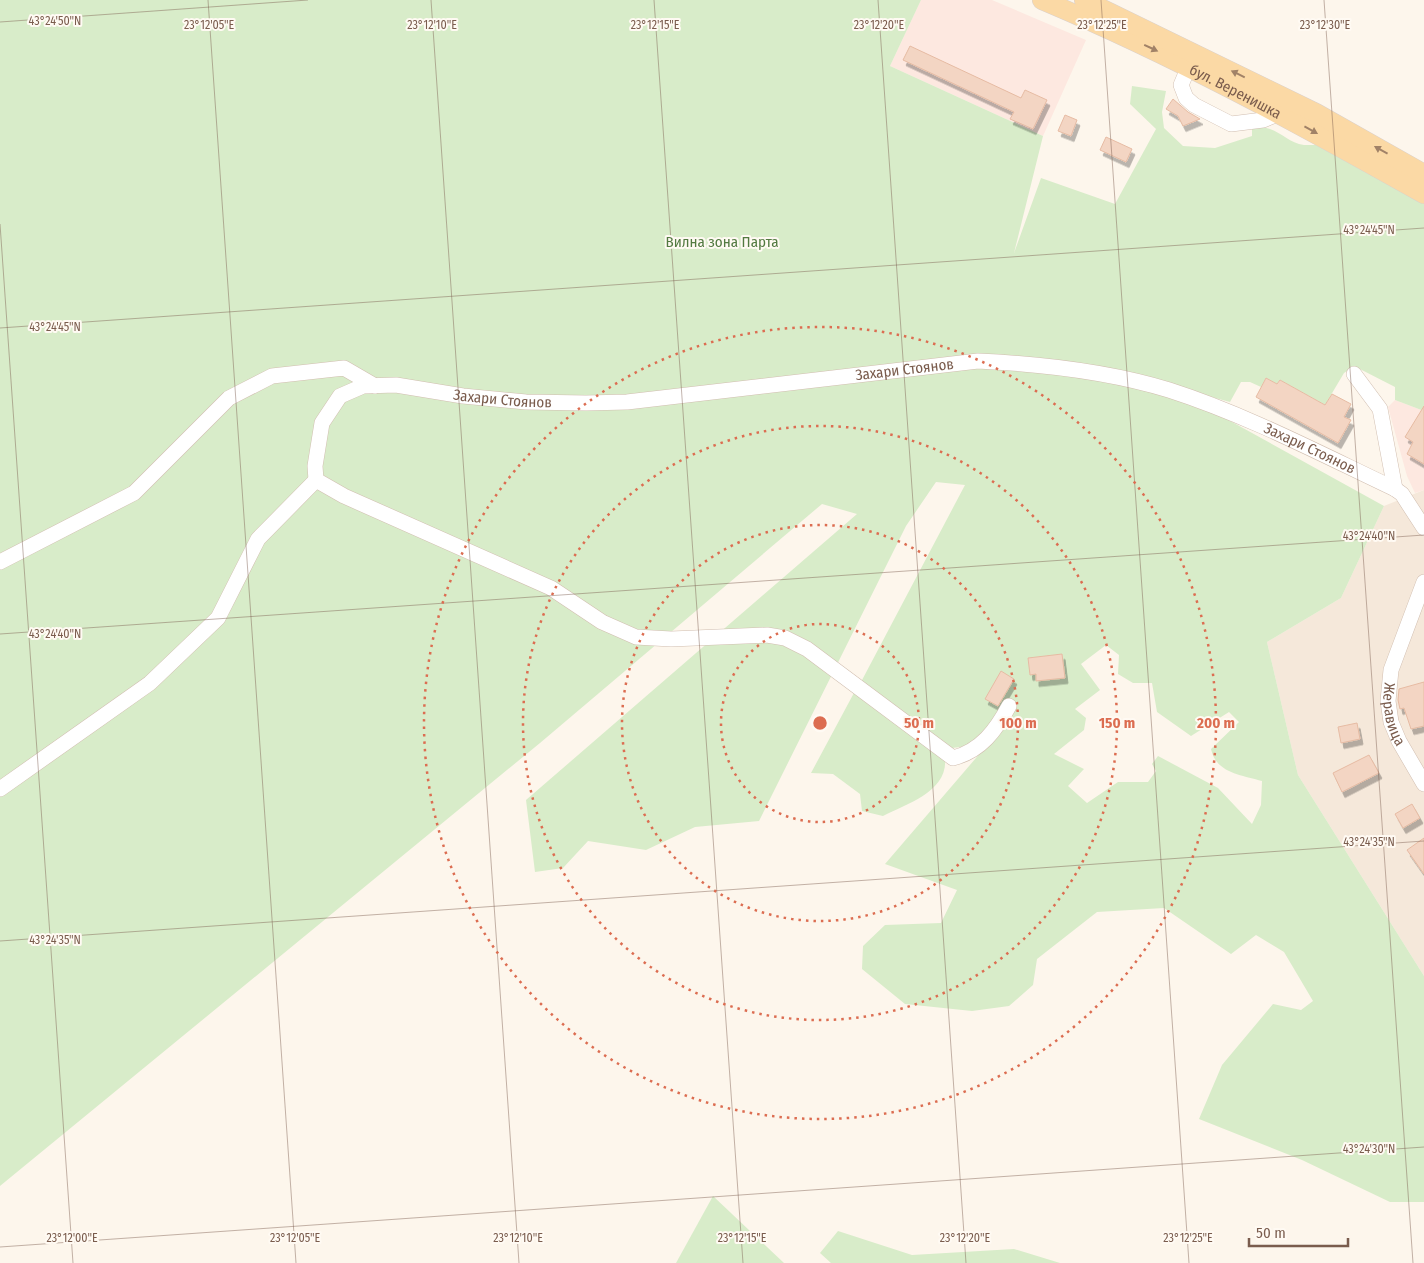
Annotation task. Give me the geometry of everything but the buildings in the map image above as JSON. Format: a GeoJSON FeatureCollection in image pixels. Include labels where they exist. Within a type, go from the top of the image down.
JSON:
{"type":"FeatureCollection","features":[{"type":"Feature","properties":{"kind":"main road","name":"бул. Веренишка"},"geometry":{"type":"LineString","coordinates":[[1042,0],[1108,19],[1284,106],[1424,194]]}},
{"type":"Feature","properties":{"kind":"main road","name":"бул. Веренишка"},"geometry":{"type":"LineString","coordinates":[[1084,0],[1108,19],[1189,66],[1284,106],[1316,113],[1424,174]]}},
{"type":"Feature","properties":{"kind":"street"},"geometry":{"type":"LineString","coordinates":[[1189,66],[1181,85],[1186,98],[1194,105],[1231,124],[1263,120],[1284,106]]}},
{"type":"Feature","properties":{"kind":"street","name":"Захари Стоянов"},"geometry":{"type":"LineString","coordinates":[[316,480],[315,466],[322,423],[340,396],[363,386],[396,385],[463,396],[526,402],[627,402],[978,360],[1027,363],[1090,371],[1168,390],[1226,411],[1395,489],[1402,494],[1424,528]]}},
{"type":"Feature","properties":{"kind":"street"},"geometry":{"type":"LineString","coordinates":[[0,562],[134,493],[229,398],[272,376],[344,368],[375,386]]}},
{"type":"Feature","properties":{"kind":"street"},"geometry":{"type":"LineString","coordinates":[[1354,374],[1380,409],[1395,489]]}},
{"type":"Feature","properties":{"kind":"street"},"geometry":{"type":"LineString","coordinates":[[0,789],[150,683],[218,618],[258,539],[316,480],[344,496],[551,588],[602,622],[636,637],[671,639],[767,635],[785,638],[807,649],[953,758],[965,755],[982,744],[998,725],[1009,706]]}},
{"type":"Feature","properties":{"kind":"street","name":"Жеравица"},"geometry":{"type":"LineString","coordinates":[[1424,582],[1391,670],[1388,701],[1391,722],[1399,741],[1424,784]]}},
{"type":"Feature","properties":{"kind":"shaded area"},"geometry":{"type":"Polygon","coordinates":[[[921,0],[992,0],[1086,40],[1043,136],[890,66],[921,0]]]}},
{"type":"Feature","properties":{"kind":"shaded area"},"geometry":{"type":"Polygon","coordinates":[[[1395,400],[1424,411],[1424,490],[1415,493],[1407,476],[1388,407],[1395,400]]]}},
{"type":"Feature","properties":{"kind":"shaded area"},"geometry":{"type":"Polygon","coordinates":[[[1424,490],[1424,976],[1298,775],[1267,642],[1341,598],[1384,506],[1424,490]]]}},
{"type":"Feature","properties":{"kind":"green space","name":"Вилна зона Парта"},"geometry":{"type":"Polygon","coordinates":[[[0,0],[921,0],[890,66],[1043,136],[1014,253],[1041,178],[1115,204],[1156,129],[1130,104],[1132,86],[1166,91],[1162,112],[1164,128],[1183,146],[1215,148],[1252,136],[1252,128],[1267,128],[1297,143],[1316,145],[1424,204],[1424,411],[1395,400],[1395,387],[1354,366],[1344,373],[1325,405],[1280,380],[1277,384],[1266,378],[1261,387],[1250,382],[1241,382],[1230,402],[1116,371],[1223,417],[1384,506],[1341,598],[1267,642],[1298,775],[1424,976],[1424,1202],[1390,1202],[1302,1160],[1199,1119],[1222,1065],[1273,1004],[1301,1010],[1313,1001],[1284,952],[1256,935],[1231,954],[1164,908],[1097,912],[1037,959],[1033,985],[1009,1006],[972,1011],[905,1004],[862,969],[863,946],[885,925],[941,923],[957,890],[885,864],[1012,716],[1000,709],[986,731],[968,746],[952,748],[861,682],[965,485],[936,482],[906,526],[759,821],[695,827],[646,850],[588,841],[563,868],[535,872],[526,800],[857,514],[822,504],[540,743],[0,1186],[0,0]],[[1106,645],[1081,664],[1100,690],[1075,709],[1086,718],[1084,730],[1054,754],[1084,769],[1068,786],[1087,803],[1118,782],[1148,782],[1156,771],[1152,764],[1158,756],[1218,788],[1252,824],[1261,805],[1262,781],[1230,772],[1218,763],[1211,749],[1239,722],[1229,712],[1191,736],[1157,712],[1152,683],[1133,683],[1118,674],[1119,655],[1106,645]]]}},
{"type":"Feature","properties":{"kind":"green space"},"geometry":{"type":"Polygon","coordinates":[[[855,691],[945,759],[944,770],[940,780],[933,788],[914,801],[883,816],[862,811],[860,794],[833,774],[811,773],[855,691]]]}},
{"type":"Feature","properties":{"kind":"green space"},"geometry":{"type":"Polygon","coordinates":[[[713,1196],[784,1263],[676,1263],[713,1196]]]}},
{"type":"Feature","properties":{"kind":"green space"},"geometry":{"type":"Polygon","coordinates":[[[838,1231],[912,1255],[1014,1249],[1060,1263],[831,1263],[820,1253],[838,1231]]]}}]}
